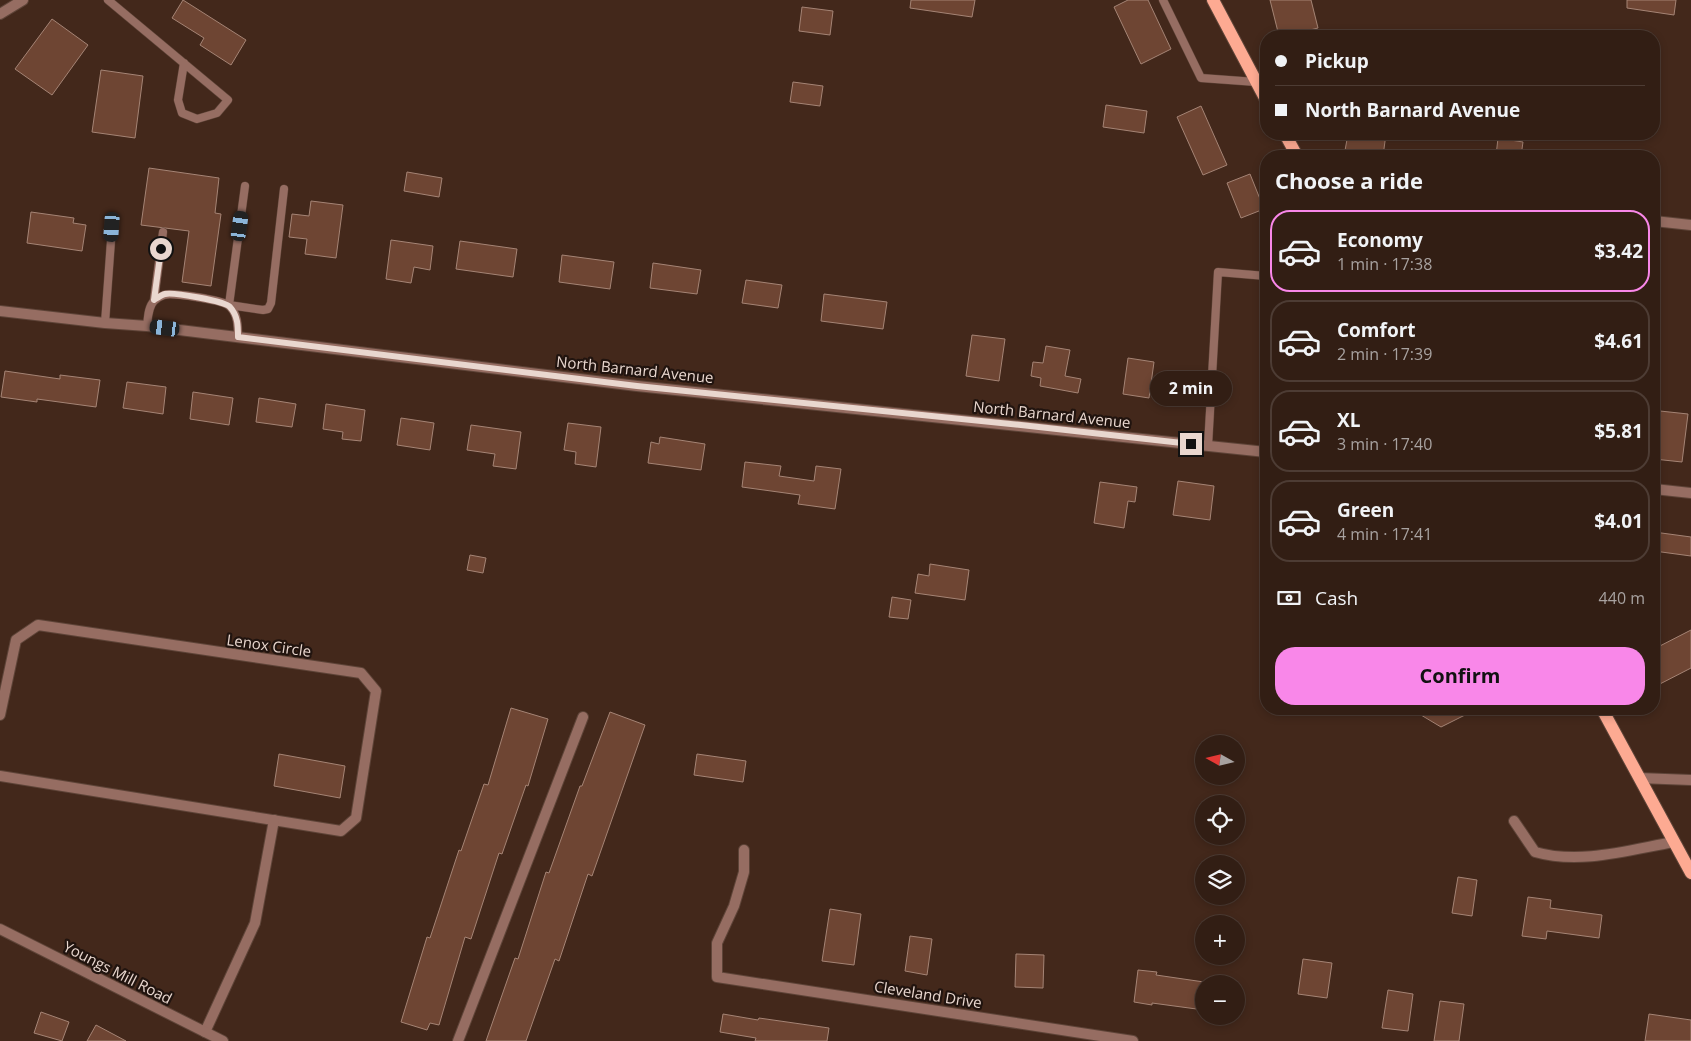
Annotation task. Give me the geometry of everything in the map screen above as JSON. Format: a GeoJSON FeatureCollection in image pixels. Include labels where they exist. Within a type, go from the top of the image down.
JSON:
{"type":"FeatureCollection","features":[{"type":"Feature","properties":{"kind":"main road"},"geometry":{"type":"LineString","coordinates":[[1213,0],[1260,89]]}},
{"type":"Feature","properties":{"kind":"main road"},"geometry":{"type":"LineString","coordinates":[[1605,715],[1691,873]]}},
{"type":"Feature","properties":{"kind":"street"},"geometry":{"type":"LineString","coordinates":[[0,14],[23,0]]}},
{"type":"Feature","properties":{"kind":"street"},"geometry":{"type":"LineString","coordinates":[[1660,222],[1691,225]]}},
{"type":"Feature","properties":{"kind":"street","name":"North Barnard Avenue"},"geometry":{"type":"LineString","coordinates":[[0,311],[147,326],[637,386],[1260,451]]}},
{"type":"Feature","properties":{"kind":"street"},"geometry":{"type":"LineString","coordinates":[[1660,490],[1691,493]]}},
{"type":"Feature","properties":{"kind":"street","name":"Lenox Circle"},"geometry":{"type":"LineString","coordinates":[[0,715],[2,693],[16,640],[38,626],[361,673],[376,691],[356,818],[341,831],[0,776]]}},
{"type":"Feature","properties":{"kind":"street"},"geometry":{"type":"LineString","coordinates":[[458,1041],[583,718]]}},
{"type":"Feature","properties":{"kind":"street"},"geometry":{"type":"LineString","coordinates":[[1639,778],[1691,780]]}},
{"type":"Feature","properties":{"kind":"street"},"geometry":{"type":"LineString","coordinates":[[206,1032],[255,923],[274,820]]}},
{"type":"Feature","properties":{"kind":"street"},"geometry":{"type":"LineString","coordinates":[[1514,821],[1535,852],[1550,857],[1582,858],[1674,842]]}},
{"type":"Feature","properties":{"kind":"street","name":"Cleveland Drive"},"geometry":{"type":"LineString","coordinates":[[744,850],[744,872],[734,906],[717,943],[717,977],[1133,1041]]}},
{"type":"Feature","properties":{"kind":"street","name":"Youngs Mill Road"},"geometry":{"type":"LineString","coordinates":[[0,929],[223,1041]]}},
{"type":"Feature","properties":{"kind":"lane"},"geometry":{"type":"LineString","coordinates":[[108,0],[184,63],[228,100],[217,114],[197,118],[182,113],[178,100],[184,63]]}},
{"type":"Feature","properties":{"kind":"lane"},"geometry":{"type":"LineString","coordinates":[[1164,0],[1201,78],[1256,82]]}},
{"type":"Feature","properties":{"kind":"lane"},"geometry":{"type":"LineString","coordinates":[[238,337],[237,318],[229,305],[245,186]]}},
{"type":"Feature","properties":{"kind":"lane"},"geometry":{"type":"LineString","coordinates":[[154,300],[165,294],[206,299],[229,305],[263,310],[268,309],[271,303],[284,189]]}},
{"type":"Feature","properties":{"kind":"lane"},"geometry":{"type":"LineString","coordinates":[[105,323],[112,227]]}},
{"type":"Feature","properties":{"kind":"lane"},"geometry":{"type":"LineString","coordinates":[[147,326],[149,309],[154,300],[163,232]]}},
{"type":"Feature","properties":{"kind":"lane"},"geometry":{"type":"LineString","coordinates":[[1208,446],[1218,272],[1260,276]]}},
{"type":"Feature","properties":{"kind":"building"},"geometry":{"type":"Polygon","coordinates":[[[183,0],[246,40],[231,65],[200,45],[204,38],[172,18],[183,0]]]}},
{"type":"Feature","properties":{"kind":"building"},"geometry":{"type":"Polygon","coordinates":[[[911,0],[975,0],[972,17],[910,8],[911,0]]]}},
{"type":"Feature","properties":{"kind":"building"},"geometry":{"type":"Polygon","coordinates":[[[1128,0],[1148,0],[1171,49],[1141,64],[1114,7],[1128,0]]]}},
{"type":"Feature","properties":{"kind":"building"},"geometry":{"type":"Polygon","coordinates":[[[1270,0],[1311,0],[1318,28],[1310,30],[1278,30],[1270,0]]]}},
{"type":"Feature","properties":{"kind":"building"},"geometry":{"type":"Polygon","coordinates":[[[1627,0],[1676,0],[1674,15],[1627,8],[1627,0]]]}},
{"type":"Feature","properties":{"kind":"building"},"geometry":{"type":"Polygon","coordinates":[[[802,7],[833,11],[830,35],[799,31],[802,7]]]}},
{"type":"Feature","properties":{"kind":"building"},"geometry":{"type":"Polygon","coordinates":[[[52,19],[88,45],[52,95],[15,69],[52,19]]]}},
{"type":"Feature","properties":{"kind":"building"},"geometry":{"type":"Polygon","coordinates":[[[101,70],[143,76],[135,138],[92,132],[101,70]]]}},
{"type":"Feature","properties":{"kind":"building"},"geometry":{"type":"Polygon","coordinates":[[[793,82],[823,86],[820,106],[790,102],[793,82]]]}},
{"type":"Feature","properties":{"kind":"building"},"geometry":{"type":"Polygon","coordinates":[[[1106,105],[1147,111],[1144,133],[1103,127],[1106,105]]]}},
{"type":"Feature","properties":{"kind":"building"},"geometry":{"type":"Polygon","coordinates":[[[1201,106],[1227,165],[1203,175],[1177,117],[1201,106]]]}},
{"type":"Feature","properties":{"kind":"building"},"geometry":{"type":"Polygon","coordinates":[[[1347,140],[1385,140],[1384,150],[1345,150],[1347,140]]]}},
{"type":"Feature","properties":{"kind":"building"},"geometry":{"type":"Polygon","coordinates":[[[1498,140],[1523,142],[1522,150],[1497,150],[1498,140]]]}},
{"type":"Feature","properties":{"kind":"building"},"geometry":{"type":"Polygon","coordinates":[[[149,168],[219,178],[215,213],[221,214],[211,286],[182,282],[189,231],[141,225],[149,168]]]}},
{"type":"Feature","properties":{"kind":"building"},"geometry":{"type":"Polygon","coordinates":[[[407,172],[442,178],[439,197],[404,191],[407,172]]]}},
{"type":"Feature","properties":{"kind":"building"},"geometry":{"type":"Polygon","coordinates":[[[1250,174],[1260,199],[1260,211],[1241,218],[1227,183],[1250,174]]]}},
{"type":"Feature","properties":{"kind":"building"},"geometry":{"type":"Polygon","coordinates":[[[311,201],[343,205],[336,258],[305,254],[307,239],[289,237],[292,214],[309,216],[311,201]]]}},
{"type":"Feature","properties":{"kind":"building"},"geometry":{"type":"Polygon","coordinates":[[[31,212],[74,218],[73,223],[86,225],[82,251],[27,243],[31,212]]]}},
{"type":"Feature","properties":{"kind":"building"},"geometry":{"type":"Polygon","coordinates":[[[391,240],[433,246],[430,270],[414,267],[411,283],[386,279],[391,240]]]}},
{"type":"Feature","properties":{"kind":"building"},"geometry":{"type":"Polygon","coordinates":[[[460,241],[517,249],[513,277],[456,269],[460,241]]]}},
{"type":"Feature","properties":{"kind":"building"},"geometry":{"type":"Polygon","coordinates":[[[562,255],[614,262],[610,289],[559,282],[562,255]]]}},
{"type":"Feature","properties":{"kind":"building"},"geometry":{"type":"Polygon","coordinates":[[[653,263],[701,270],[697,294],[650,288],[653,263]]]}},
{"type":"Feature","properties":{"kind":"building"},"geometry":{"type":"Polygon","coordinates":[[[746,280],[782,285],[778,308],[742,303],[746,280]]]}},
{"type":"Feature","properties":{"kind":"building"},"geometry":{"type":"Polygon","coordinates":[[[824,294],[887,302],[883,329],[821,321],[824,294]]]}},
{"type":"Feature","properties":{"kind":"building"},"geometry":{"type":"Polygon","coordinates":[[[972,335],[1005,339],[999,381],[966,376],[972,335]]]}},
{"type":"Feature","properties":{"kind":"building"},"geometry":{"type":"Polygon","coordinates":[[[1046,346],[1070,350],[1065,376],[1081,379],[1078,393],[1040,386],[1041,378],[1031,376],[1033,362],[1043,363],[1046,346]]]}},
{"type":"Feature","properties":{"kind":"building"},"geometry":{"type":"Polygon","coordinates":[[[1128,358],[1154,362],[1149,398],[1123,394],[1128,358]]]}},
{"type":"Feature","properties":{"kind":"building"},"geometry":{"type":"Polygon","coordinates":[[[5,371],[60,379],[60,375],[100,380],[96,407],[37,399],[37,402],[1,397],[5,371]]]}},
{"type":"Feature","properties":{"kind":"building"},"geometry":{"type":"Polygon","coordinates":[[[127,382],[166,387],[163,414],[123,408],[127,382]]]}},
{"type":"Feature","properties":{"kind":"building"},"geometry":{"type":"Polygon","coordinates":[[[193,392],[233,398],[229,425],[190,419],[193,392]]]}},
{"type":"Feature","properties":{"kind":"building"},"geometry":{"type":"Polygon","coordinates":[[[259,398],[296,404],[292,427],[256,422],[259,398]]]}},
{"type":"Feature","properties":{"kind":"building"},"geometry":{"type":"Polygon","coordinates":[[[326,404],[365,410],[361,441],[342,439],[343,432],[323,429],[326,404]]]}},
{"type":"Feature","properties":{"kind":"building"},"geometry":{"type":"Polygon","coordinates":[[[1660,411],[1688,414],[1682,462],[1660,460],[1660,411]]]}},
{"type":"Feature","properties":{"kind":"building"},"geometry":{"type":"Polygon","coordinates":[[[401,418],[434,423],[430,450],[397,445],[401,418]]]}},
{"type":"Feature","properties":{"kind":"building"},"geometry":{"type":"Polygon","coordinates":[[[568,423],[601,427],[596,467],[575,464],[576,452],[564,450],[568,423]]]}},
{"type":"Feature","properties":{"kind":"building"},"geometry":{"type":"Polygon","coordinates":[[[471,425],[521,432],[516,469],[493,466],[495,454],[467,450],[471,425]]]}},
{"type":"Feature","properties":{"kind":"building"},"geometry":{"type":"Polygon","coordinates":[[[660,437],[705,444],[701,470],[648,463],[651,442],[659,444],[660,437]]]}},
{"type":"Feature","properties":{"kind":"building"},"geometry":{"type":"Polygon","coordinates":[[[745,462],[781,466],[779,476],[814,481],[816,466],[841,469],[835,509],[798,504],[800,495],[742,487],[745,462]]]}},
{"type":"Feature","properties":{"kind":"building"},"geometry":{"type":"Polygon","coordinates":[[[1178,481],[1214,486],[1210,520],[1173,515],[1178,481]]]}},
{"type":"Feature","properties":{"kind":"building"},"geometry":{"type":"Polygon","coordinates":[[[1100,482],[1137,487],[1135,502],[1128,501],[1124,528],[1094,523],[1100,482]]]}},
{"type":"Feature","properties":{"kind":"building"},"geometry":{"type":"Polygon","coordinates":[[[1660,533],[1691,537],[1691,556],[1660,552],[1660,533]]]}},
{"type":"Feature","properties":{"kind":"building"},"geometry":{"type":"Polygon","coordinates":[[[470,555],[486,558],[483,573],[467,570],[470,555]]]}},
{"type":"Feature","properties":{"kind":"building"},"geometry":{"type":"Polygon","coordinates":[[[930,564],[969,570],[965,600],[915,593],[918,574],[929,576],[930,564]]]}},
{"type":"Feature","properties":{"kind":"building"},"geometry":{"type":"Polygon","coordinates":[[[892,597],[911,600],[908,619],[889,617],[892,597]]]}},
{"type":"Feature","properties":{"kind":"building"},"geometry":{"type":"Polygon","coordinates":[[[1691,630],[1691,668],[1660,684],[1660,646],[1691,630]]]}},
{"type":"Feature","properties":{"kind":"building"},"geometry":{"type":"Polygon","coordinates":[[[511,708],[548,719],[528,786],[526,785],[502,854],[499,853],[471,939],[465,937],[439,1025],[430,1023],[427,1030],[401,1022],[427,937],[430,938],[459,850],[461,851],[484,784],[488,785],[511,708]]]}},
{"type":"Feature","properties":{"kind":"building"},"geometry":{"type":"Polygon","coordinates":[[[610,712],[645,725],[592,876],[588,874],[559,961],[555,959],[526,1041],[486,1041],[515,958],[518,959],[546,872],[549,873],[580,786],[582,786],[610,712]]]}},
{"type":"Feature","properties":{"kind":"building"},"geometry":{"type":"Polygon","coordinates":[[[1421,715],[1465,715],[1441,727],[1421,715]]]}},
{"type":"Feature","properties":{"kind":"building"},"geometry":{"type":"Polygon","coordinates":[[[279,754],[345,766],[340,798],[274,786],[279,754]]]}},
{"type":"Feature","properties":{"kind":"building"},"geometry":{"type":"Polygon","coordinates":[[[697,754],[746,761],[743,782],[694,775],[697,754]]]}},
{"type":"Feature","properties":{"kind":"building"},"geometry":{"type":"Polygon","coordinates":[[[1458,877],[1477,880],[1472,916],[1452,913],[1458,877]]]}},
{"type":"Feature","properties":{"kind":"building"},"geometry":{"type":"Polygon","coordinates":[[[1528,897],[1551,900],[1550,908],[1602,915],[1599,938],[1547,931],[1546,939],[1522,936],[1528,897]]]}},
{"type":"Feature","properties":{"kind":"building"},"geometry":{"type":"Polygon","coordinates":[[[830,909],[861,914],[854,965],[822,961],[830,909]]]}},
{"type":"Feature","properties":{"kind":"building"},"geometry":{"type":"Polygon","coordinates":[[[910,936],[932,939],[927,975],[905,971],[910,936]]]}},
{"type":"Feature","properties":{"kind":"building"},"geometry":{"type":"Polygon","coordinates":[[[1016,954],[1044,955],[1043,988],[1015,987],[1016,954]]]}},
{"type":"Feature","properties":{"kind":"building"},"geometry":{"type":"Polygon","coordinates":[[[1303,959],[1332,963],[1327,998],[1298,994],[1303,959]]]}},
{"type":"Feature","properties":{"kind":"building"},"geometry":{"type":"Polygon","coordinates":[[[1138,970],[1157,972],[1156,975],[1195,981],[1195,1009],[1134,1002],[1138,970]]]}},
{"type":"Feature","properties":{"kind":"building"},"geometry":{"type":"Polygon","coordinates":[[[1388,990],[1413,994],[1408,1031],[1382,1028],[1388,990]]]}},
{"type":"Feature","properties":{"kind":"building"},"geometry":{"type":"Polygon","coordinates":[[[1440,1001],[1464,1004],[1459,1041],[1434,1041],[1440,1001]]]}},
{"type":"Feature","properties":{"kind":"building"},"geometry":{"type":"Polygon","coordinates":[[[41,1012],[69,1022],[62,1041],[34,1033],[41,1012]]]}},
{"type":"Feature","properties":{"kind":"building"},"geometry":{"type":"Polygon","coordinates":[[[723,1014],[829,1028],[827,1041],[755,1041],[756,1038],[720,1032],[723,1014]]]}},
{"type":"Feature","properties":{"kind":"building"},"geometry":{"type":"Polygon","coordinates":[[[1649,1014],[1691,1020],[1691,1041],[1645,1041],[1649,1014]]]}},
{"type":"Feature","properties":{"kind":"building"},"geometry":{"type":"Polygon","coordinates":[[[96,1025],[126,1041],[87,1041],[96,1025]]]}},
{"type":"Feature","properties":{"kind":"route"},"geometry":{"type":"LineString","coordinates":[[161,249],[154,300],[165,294],[197,297],[229,305],[237,318],[238,337],[637,386],[1191,444]]}}]}
